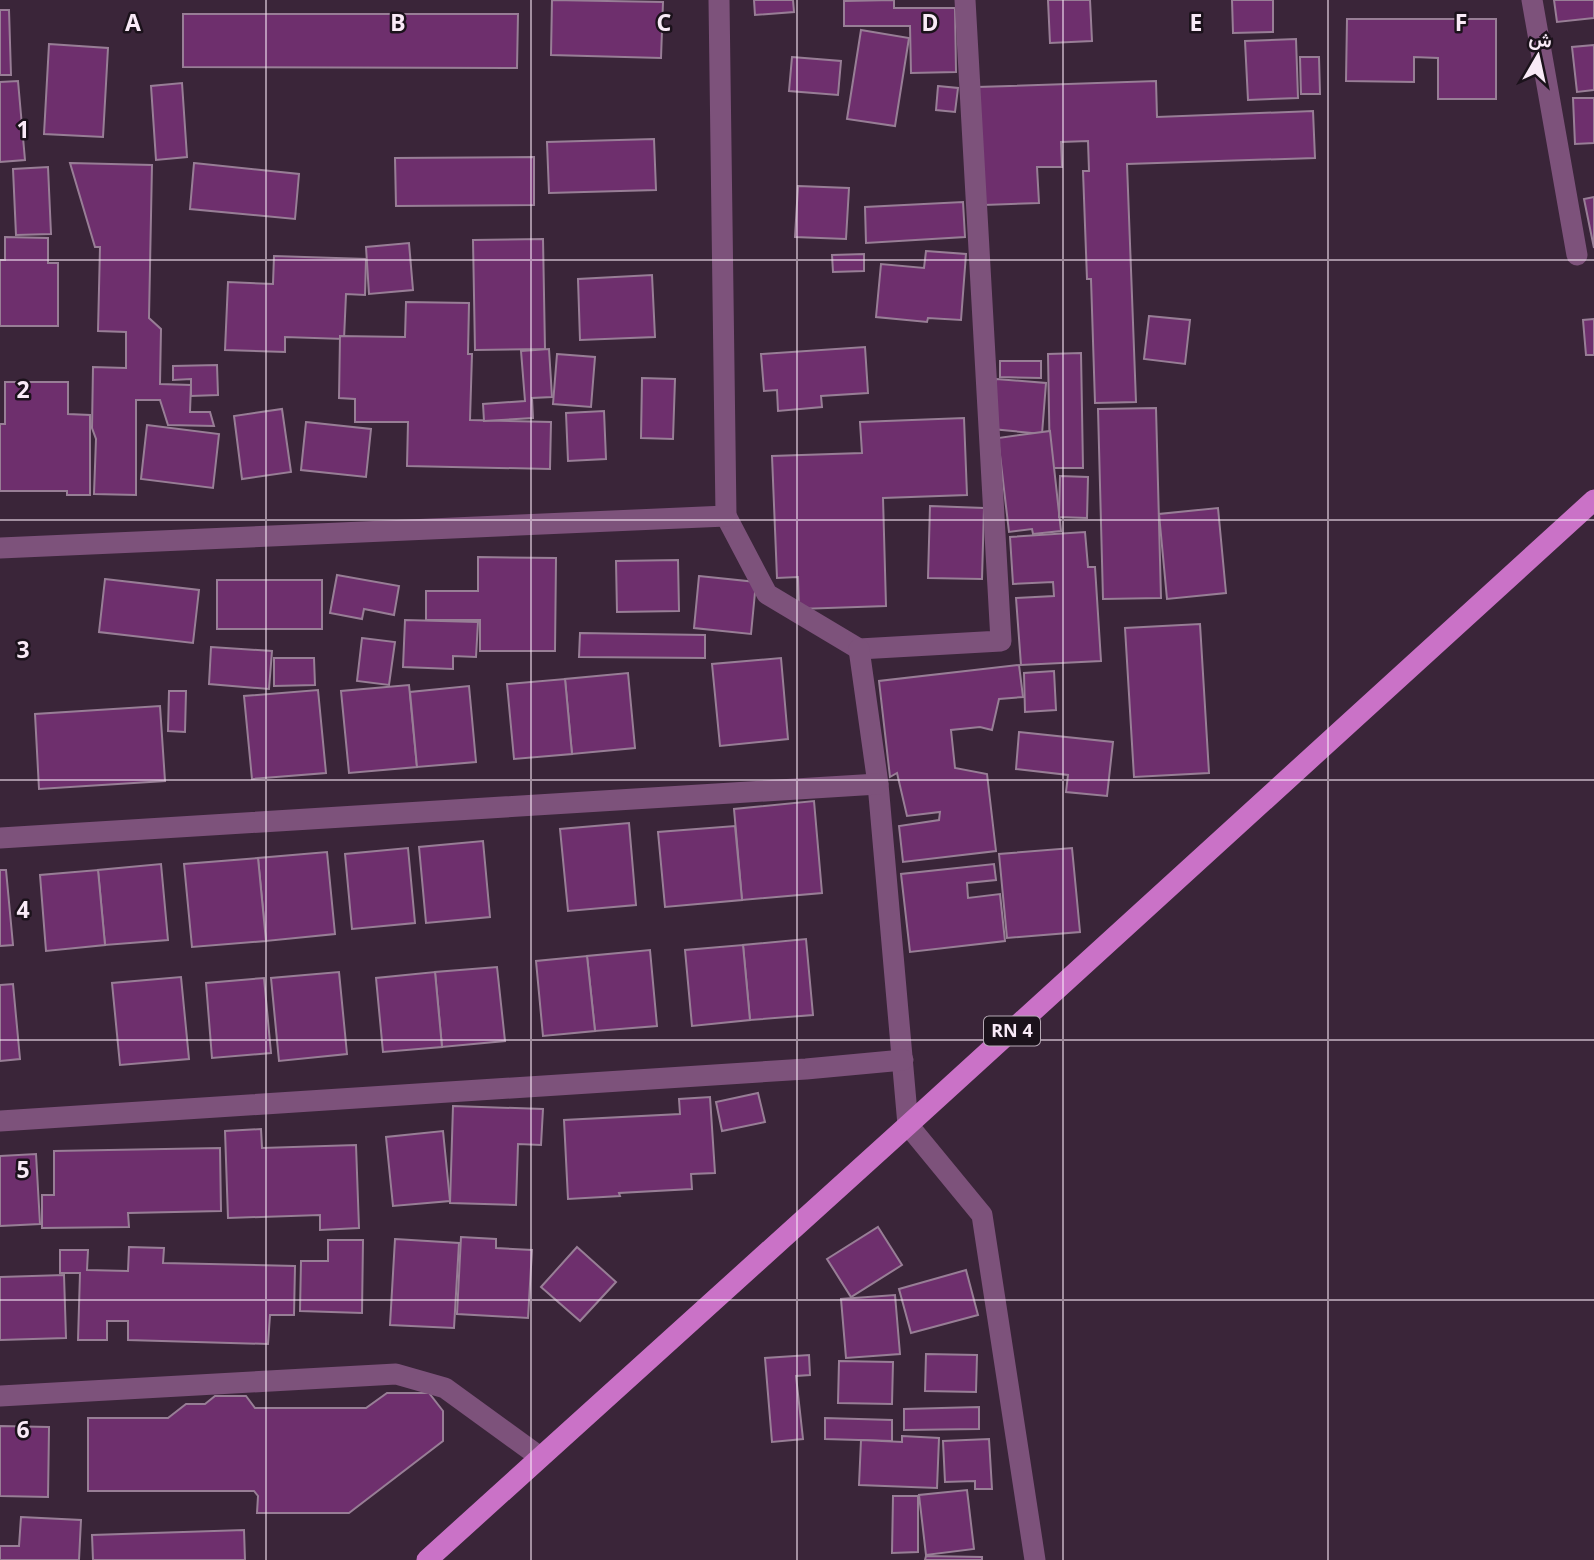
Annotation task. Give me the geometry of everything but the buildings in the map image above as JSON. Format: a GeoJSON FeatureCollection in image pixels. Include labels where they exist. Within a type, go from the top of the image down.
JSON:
{"type":"FeatureCollection","features":[{"type":"Feature","properties":{"kind":"main road","name":"RN 4"},"geometry":{"type":"LineString","coordinates":[[427,1560],[1594,500]]}},
{"type":"Feature","properties":{"kind":"street"},"geometry":{"type":"LineString","coordinates":[[719,0],[726,516],[767,594],[859,649],[1001,640],[965,0]]}},
{"type":"Feature","properties":{"kind":"street"},"geometry":{"type":"LineString","coordinates":[[1532,0],[1577,255]]}},
{"type":"Feature","properties":{"kind":"street"},"geometry":{"type":"LineString","coordinates":[[0,548],[726,516]]}},
{"type":"Feature","properties":{"kind":"street"},"geometry":{"type":"LineString","coordinates":[[859,649],[878,784],[908,1125],[982,1215],[1035,1560]]}},
{"type":"Feature","properties":{"kind":"street"},"geometry":{"type":"LineString","coordinates":[[0,838],[878,784]]}},
{"type":"Feature","properties":{"kind":"street"},"geometry":{"type":"LineString","coordinates":[[0,1121],[792,1070],[903,1060]]}},
{"type":"Feature","properties":{"kind":"street"},"geometry":{"type":"LineString","coordinates":[[0,1396],[396,1374],[445,1388],[540,1457]]}}]}
